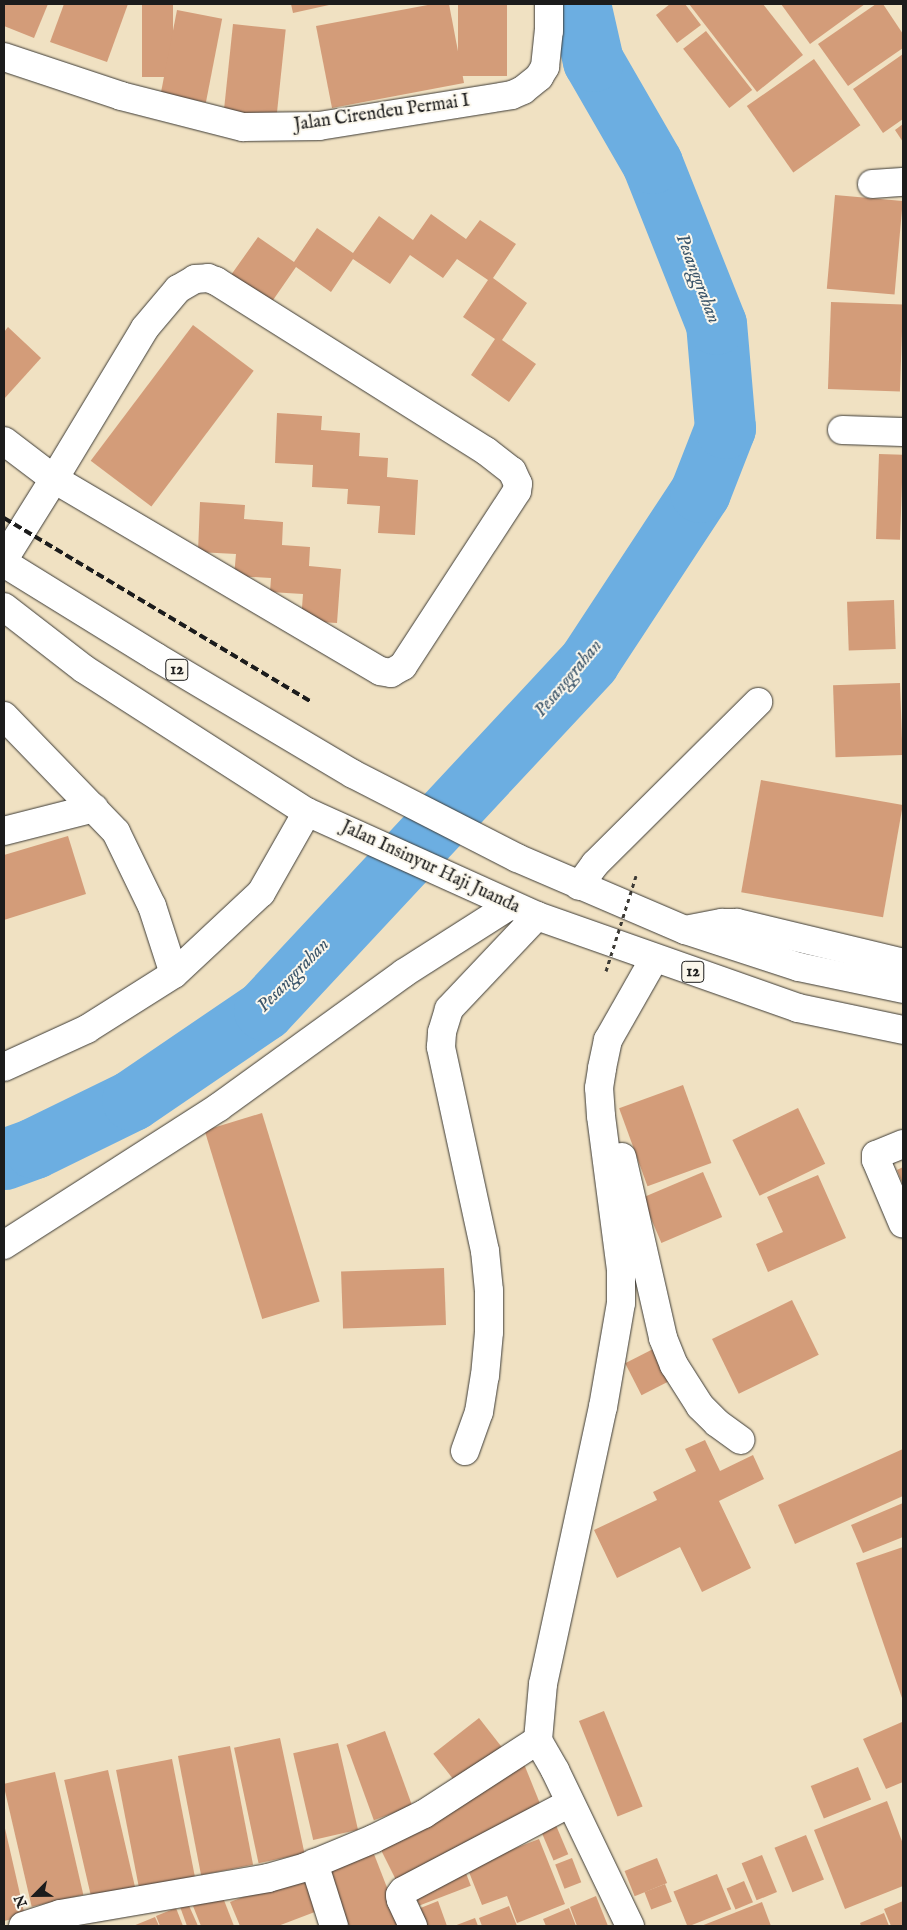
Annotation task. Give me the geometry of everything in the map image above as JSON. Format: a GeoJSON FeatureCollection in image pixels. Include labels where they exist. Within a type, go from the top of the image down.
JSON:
{"type":"FeatureCollection","features":[{"type":"Feature","properties":{"kind":"main road","name":"Jalan Cirendeu Permai I"},"geometry":{"type":"LineString","coordinates":[[4,57],[121,96],[243,127],[319,126],[512,95],[523,90],[538,77],[545,67],[549,32],[549,4]]}},
{"type":"Feature","properties":{"kind":"main road"},"geometry":{"type":"LineString","coordinates":[[872,184],[903,182]]}},
{"type":"Feature","properties":{"kind":"main road"},"geometry":{"type":"LineString","coordinates":[[4,441],[54,479],[386,673],[395,672],[403,666],[517,491],[518,484],[512,471],[486,451],[216,281],[202,278],[195,279],[178,289],[145,328],[54,479],[4,559]]}},
{"type":"Feature","properties":{"kind":"main road"},"geometry":{"type":"LineString","coordinates":[[842,430],[903,432]]}},
{"type":"Feature","properties":{"kind":"main road","name":"12"},"geometry":{"type":"LineString","coordinates":[[4,563],[156,658],[353,774],[517,858],[684,930],[799,968],[903,989]]}},
{"type":"Feature","properties":{"kind":"main road","name":"Jalan Insinyur Haji Juanda"},"geometry":{"type":"LineString","coordinates":[[4,607],[84,668],[316,816],[499,901],[536,916],[798,1008],[903,1030]]}},
{"type":"Feature","properties":{"kind":"main road"},"geometry":{"type":"LineString","coordinates":[[579,886],[595,864],[758,702]]}},
{"type":"Feature","properties":{"kind":"main road"},"geometry":{"type":"LineString","coordinates":[[4,716],[116,832],[152,906],[174,974]]}},
{"type":"Feature","properties":{"kind":"main road"},"geometry":{"type":"LineString","coordinates":[[4,831],[94,808]]}},
{"type":"Feature","properties":{"kind":"main road"},"geometry":{"type":"LineString","coordinates":[[4,1067],[87,1029],[174,974],[260,893],[316,816]]}},
{"type":"Feature","properties":{"kind":"main road"},"geometry":{"type":"LineString","coordinates":[[4,1245],[219,1107],[404,973],[499,901]]}},
{"type":"Feature","properties":{"kind":"main road"},"geometry":{"type":"LineString","coordinates":[[465,1451],[479,1412],[485,1376],[489,1332],[489,1291],[485,1251],[441,1047],[442,1032],[449,1008],[536,916]]}},
{"type":"Feature","properties":{"kind":"main road"},"geometry":{"type":"LineString","coordinates":[[684,930],[722,923],[737,923],[903,962]]}},
{"type":"Feature","properties":{"kind":"main road"},"geometry":{"type":"LineString","coordinates":[[630,1926],[555,1770],[538,1740],[542,1684],[603,1407],[621,1303],[621,1270],[599,1088],[608,1040],[654,959]]}},
{"type":"Feature","properties":{"kind":"main road"},"geometry":{"type":"LineString","coordinates":[[602,1068],[663,1338],[674,1365],[700,1406],[717,1423],[740,1440]]}},
{"type":"Feature","properties":{"kind":"main road"},"geometry":{"type":"LineString","coordinates":[[903,1144],[876,1155],[876,1160],[903,1224]]}},
{"type":"Feature","properties":{"kind":"main road"},"geometry":{"type":"LineString","coordinates":[[23,1926],[60,1914],[268,1878],[314,1863],[373,1839],[424,1814],[538,1740]]}},
{"type":"Feature","properties":{"kind":"main road"},"geometry":{"type":"LineString","coordinates":[[413,1926],[401,1900],[403,1891],[570,1803]]}},
{"type":"Feature","properties":{"kind":"main road"},"geometry":{"type":"LineString","coordinates":[[314,1863],[334,1926]]}},
{"type":"Feature","properties":{"kind":"path"},"geometry":{"type":"LineString","coordinates":[[606,972],[636,876]]}},
{"type":"Feature","properties":{"kind":"building"},"geometry":{"type":"Polygon","coordinates":[[[4,4],[48,4],[34,38],[4,26],[4,4]]]}},
{"type":"Feature","properties":{"kind":"building"},"geometry":{"type":"Polygon","coordinates":[[[64,4],[128,4],[107,62],[50,42],[64,4]]]}},
{"type":"Feature","properties":{"kind":"building"},"geometry":{"type":"Polygon","coordinates":[[[142,4],[173,4],[173,77],[142,77],[142,4]]]}},
{"type":"Feature","properties":{"kind":"building"},"geometry":{"type":"Polygon","coordinates":[[[291,4],[329,4],[329,5],[293,13],[291,4]]]}},
{"type":"Feature","properties":{"kind":"building"},"geometry":{"type":"Polygon","coordinates":[[[433,4],[449,4],[464,83],[332,108],[316,26],[433,4]]]}},
{"type":"Feature","properties":{"kind":"building"},"geometry":{"type":"Polygon","coordinates":[[[458,4],[507,4],[507,76],[458,76],[458,4]]]}},
{"type":"Feature","properties":{"kind":"building"},"geometry":{"type":"Polygon","coordinates":[[[670,4],[685,4],[701,25],[677,43],[656,15],[670,4]]]}},
{"type":"Feature","properties":{"kind":"building"},"geometry":{"type":"Polygon","coordinates":[[[689,4],[763,4],[803,55],[757,92],[689,4]]]}},
{"type":"Feature","properties":{"kind":"building"},"geometry":{"type":"Polygon","coordinates":[[[781,4],[865,4],[810,44],[781,4]]]}},
{"type":"Feature","properties":{"kind":"building"},"geometry":{"type":"Polygon","coordinates":[[[876,4],[883,4],[903,34],[903,48],[848,86],[818,44],[876,4]]]}},
{"type":"Feature","properties":{"kind":"building"},"geometry":{"type":"Polygon","coordinates":[[[177,10],[222,19],[206,102],[161,93],[177,10]]]}},
{"type":"Feature","properties":{"kind":"building"},"geometry":{"type":"Polygon","coordinates":[[[233,24],[286,30],[276,120],[223,115],[233,24]]]}},
{"type":"Feature","properties":{"kind":"building"},"geometry":{"type":"Polygon","coordinates":[[[706,31],[752,90],[729,108],[683,49],[706,31]]]}},
{"type":"Feature","properties":{"kind":"building"},"geometry":{"type":"Polygon","coordinates":[[[903,54],[903,119],[883,133],[853,89],[903,54]]]}},
{"type":"Feature","properties":{"kind":"building"},"geometry":{"type":"Polygon","coordinates":[[[814,59],[860,125],[793,172],[747,106],[814,59]]]}},
{"type":"Feature","properties":{"kind":"building"},"geometry":{"type":"Polygon","coordinates":[[[903,124],[903,142],[895,130],[903,124]]]}},
{"type":"Feature","properties":{"kind":"building"},"geometry":{"type":"Polygon","coordinates":[[[835,195],[903,201],[895,295],[827,289],[835,195]]]}},
{"type":"Feature","properties":{"kind":"building"},"geometry":{"type":"Polygon","coordinates":[[[431,214],[466,239],[480,220],[516,244],[493,278],[527,303],[502,340],[536,364],[509,402],[471,375],[495,339],[463,317],[488,280],[457,259],[443,278],[410,255],[390,284],[353,259],[331,292],[296,267],[271,303],[231,275],[258,237],[294,262],[317,228],[353,253],[379,216],[413,240],[431,214]]]}},
{"type":"Feature","properties":{"kind":"building"},"geometry":{"type":"Polygon","coordinates":[[[831,302],[903,305],[900,391],[828,389],[831,302]]]}},
{"type":"Feature","properties":{"kind":"building"},"geometry":{"type":"Polygon","coordinates":[[[193,325],[254,371],[151,507],[91,461],[193,325]]]}},
{"type":"Feature","properties":{"kind":"building"},"geometry":{"type":"Polygon","coordinates":[[[8,327],[41,358],[4,399],[4,332],[8,327]]]}},
{"type":"Feature","properties":{"kind":"building"},"geometry":{"type":"Polygon","coordinates":[[[277,413],[322,416],[321,430],[360,433],[359,456],[388,458],[387,477],[418,480],[415,535],[378,533],[380,506],[347,504],[348,489],[312,487],[313,465],[275,463],[277,413]]]}},
{"type":"Feature","properties":{"kind":"building"},"geometry":{"type":"Polygon","coordinates":[[[879,454],[903,455],[900,540],[876,539],[879,454]]]}},
{"type":"Feature","properties":{"kind":"building"},"geometry":{"type":"Polygon","coordinates":[[[200,502],[245,505],[244,519],[283,522],[282,545],[310,547],[309,566],[341,569],[337,623],[301,621],[303,594],[270,592],[271,578],[234,576],[236,554],[198,552],[200,502]]]}},
{"type":"Feature","properties":{"kind":"building"},"geometry":{"type":"Polygon","coordinates":[[[894,600],[896,649],[849,651],[847,602],[894,600]]]}},
{"type":"Feature","properties":{"kind":"building"},"geometry":{"type":"Polygon","coordinates":[[[900,683],[903,755],[836,757],[833,685],[900,683]]]}},
{"type":"Feature","properties":{"kind":"building"},"geometry":{"type":"Polygon","coordinates":[[[761,780],[903,805],[883,917],[741,892],[761,780]]]}},
{"type":"Feature","properties":{"kind":"building"},"geometry":{"type":"Polygon","coordinates":[[[68,836],[86,894],[4,920],[4,855],[68,836]]]}},
{"type":"Feature","properties":{"kind":"building"},"geometry":{"type":"Polygon","coordinates":[[[683,1085],[711,1163],[647,1186],[619,1108],[683,1085]]]}},
{"type":"Feature","properties":{"kind":"building"},"geometry":{"type":"Polygon","coordinates":[[[798,1108],[825,1164],[760,1196],[732,1140],[798,1108]]]}},
{"type":"Feature","properties":{"kind":"building"},"geometry":{"type":"Polygon","coordinates":[[[262,1113],[320,1301],[262,1319],[205,1131],[262,1113]]]}},
{"type":"Feature","properties":{"kind":"building"},"geometry":{"type":"Polygon","coordinates":[[[903,1167],[903,1185],[897,1170],[903,1167]]]}},
{"type":"Feature","properties":{"kind":"building"},"geometry":{"type":"Polygon","coordinates":[[[703,1172],[722,1217],[661,1243],[642,1198],[703,1172]]]}},
{"type":"Feature","properties":{"kind":"building"},"geometry":{"type":"Polygon","coordinates":[[[818,1175],[846,1238],[768,1272],[756,1244],[783,1232],[767,1197],[818,1175]]]}},
{"type":"Feature","properties":{"kind":"building"},"geometry":{"type":"Polygon","coordinates":[[[444,1268],[446,1325],[343,1329],[341,1272],[444,1268]]]}},
{"type":"Feature","properties":{"kind":"building"},"geometry":{"type":"Polygon","coordinates":[[[792,1300],[819,1355],[739,1394],[712,1339],[792,1300]]]}},
{"type":"Feature","properties":{"kind":"building"},"geometry":{"type":"Polygon","coordinates":[[[659,1346],[675,1378],[641,1395],[625,1363],[659,1346]]]}},
{"type":"Feature","properties":{"kind":"building"},"geometry":{"type":"Polygon","coordinates":[[[705,1440],[720,1471],[753,1455],[764,1479],[719,1501],[751,1568],[702,1592],[680,1547],[617,1578],[594,1530],[657,1500],[653,1492],[696,1471],[685,1449],[705,1440]]]}},
{"type":"Feature","properties":{"kind":"building"},"geometry":{"type":"Polygon","coordinates":[[[903,1449],[903,1496],[795,1544],[778,1505],[903,1449]]]}},
{"type":"Feature","properties":{"kind":"building"},"geometry":{"type":"Polygon","coordinates":[[[903,1503],[903,1537],[863,1553],[851,1525],[903,1503]]]}},
{"type":"Feature","properties":{"kind":"building"},"geometry":{"type":"Polygon","coordinates":[[[903,1547],[903,1701],[856,1563],[903,1547]]]}},
{"type":"Feature","properties":{"kind":"building"},"geometry":{"type":"Polygon","coordinates":[[[604,1711],[643,1806],[618,1817],[579,1721],[604,1711]]]}},
{"type":"Feature","properties":{"kind":"building"},"geometry":{"type":"Polygon","coordinates":[[[479,1718],[504,1750],[459,1786],[433,1754],[479,1718]]]}},
{"type":"Feature","properties":{"kind":"building"},"geometry":{"type":"Polygon","coordinates":[[[902,1722],[903,1782],[886,1789],[863,1739],[902,1722]]]}},
{"type":"Feature","properties":{"kind":"building"},"geometry":{"type":"Polygon","coordinates":[[[385,1731],[412,1806],[374,1820],[346,1745],[385,1731]]]}},
{"type":"Feature","properties":{"kind":"building"},"geometry":{"type":"Polygon","coordinates":[[[280,1738],[305,1853],[259,1863],[234,1748],[280,1738]]]}},
{"type":"Feature","properties":{"kind":"building"},"geometry":{"type":"Polygon","coordinates":[[[338,1743],[358,1830],[313,1840],[293,1753],[338,1743]]]}},
{"type":"Feature","properties":{"kind":"building"},"geometry":{"type":"Polygon","coordinates":[[[230,1746],[253,1865],[201,1875],[178,1756],[230,1746]]]}},
{"type":"Feature","properties":{"kind":"building"},"geometry":{"type":"Polygon","coordinates":[[[172,1759],[196,1881],[140,1892],[116,1770],[172,1759]]]}},
{"type":"Feature","properties":{"kind":"building"},"geometry":{"type":"Polygon","coordinates":[[[522,1759],[543,1811],[399,1886],[379,1846],[522,1759]]]}},
{"type":"Feature","properties":{"kind":"building"},"geometry":{"type":"Polygon","coordinates":[[[858,1767],[871,1799],[824,1819],[811,1786],[858,1767]]]}},
{"type":"Feature","properties":{"kind":"building"},"geometry":{"type":"Polygon","coordinates":[[[108,1770],[137,1894],[93,1904],[64,1780],[108,1770]]]}},
{"type":"Feature","properties":{"kind":"building"},"geometry":{"type":"Polygon","coordinates":[[[55,1772],[83,1895],[32,1907],[4,1784],[55,1772]]]}},
{"type":"Feature","properties":{"kind":"building"},"geometry":{"type":"Polygon","coordinates":[[[887,1801],[903,1844],[903,1886],[845,1909],[814,1830],[887,1801]]]}},
{"type":"Feature","properties":{"kind":"building"},"geometry":{"type":"Polygon","coordinates":[[[555,1823],[568,1854],[554,1861],[540,1829],[555,1823]]]}},
{"type":"Feature","properties":{"kind":"building"},"geometry":{"type":"Polygon","coordinates":[[[4,1824],[25,1916],[4,1921],[4,1824]]]}},
{"type":"Feature","properties":{"kind":"building"},"geometry":{"type":"Polygon","coordinates":[[[806,1835],[824,1880],[792,1892],[774,1848],[806,1835]]]}},
{"type":"Feature","properties":{"kind":"building"},"geometry":{"type":"Polygon","coordinates":[[[539,1839],[565,1904],[517,1923],[507,1896],[482,1905],[467,1867],[539,1839]]]}},
{"type":"Feature","properties":{"kind":"building"},"geometry":{"type":"Polygon","coordinates":[[[372,1849],[402,1926],[349,1926],[326,1868],[372,1849]]]}},
{"type":"Feature","properties":{"kind":"building"},"geometry":{"type":"Polygon","coordinates":[[[762,1855],[777,1892],[757,1900],[742,1863],[762,1855]]]}},
{"type":"Feature","properties":{"kind":"building"},"geometry":{"type":"Polygon","coordinates":[[[572,1858],[581,1882],[565,1889],[555,1864],[572,1858]]]}},
{"type":"Feature","properties":{"kind":"building"},"geometry":{"type":"Polygon","coordinates":[[[657,1858],[667,1883],[635,1896],[625,1871],[657,1858]]]}},
{"type":"Feature","properties":{"kind":"building"},"geometry":{"type":"Polygon","coordinates":[[[464,1868],[471,1886],[419,1905],[413,1888],[464,1868]]]}},
{"type":"Feature","properties":{"kind":"building"},"geometry":{"type":"Polygon","coordinates":[[[305,1873],[320,1910],[278,1926],[240,1926],[230,1902],[305,1873]]]}},
{"type":"Feature","properties":{"kind":"building"},"geometry":{"type":"Polygon","coordinates":[[[717,1874],[731,1909],[687,1926],[673,1892],[717,1874]]]}},
{"type":"Feature","properties":{"kind":"building"},"geometry":{"type":"Polygon","coordinates":[[[744,1881],[753,1902],[735,1910],[727,1888],[744,1881]]]}},
{"type":"Feature","properties":{"kind":"building"},"geometry":{"type":"Polygon","coordinates":[[[665,1884],[672,1902],[651,1910],[644,1892],[665,1884]]]}},
{"type":"Feature","properties":{"kind":"building"},"geometry":{"type":"Polygon","coordinates":[[[222,1895],[234,1926],[201,1926],[193,1906],[222,1895]]]}},
{"type":"Feature","properties":{"kind":"building"},"geometry":{"type":"Polygon","coordinates":[[[596,1896],[608,1926],[577,1926],[570,1907],[596,1896]]]}},
{"type":"Feature","properties":{"kind":"building"},"geometry":{"type":"Polygon","coordinates":[[[187,1901],[198,1926],[187,1926],[179,1904],[187,1901]]]}},
{"type":"Feature","properties":{"kind":"building"},"geometry":{"type":"Polygon","coordinates":[[[438,1901],[447,1926],[419,1926],[413,1911],[438,1901]]]}},
{"type":"Feature","properties":{"kind":"building"},"geometry":{"type":"Polygon","coordinates":[[[903,1901],[903,1926],[891,1926],[884,1909],[903,1901]]]}},
{"type":"Feature","properties":{"kind":"building"},"geometry":{"type":"Polygon","coordinates":[[[762,1902],[771,1926],[701,1926],[762,1902]]]}},
{"type":"Feature","properties":{"kind":"building"},"geometry":{"type":"Polygon","coordinates":[[[509,1906],[517,1926],[482,1926],[479,1918],[509,1906]]]}},
{"type":"Feature","properties":{"kind":"building"},"geometry":{"type":"Polygon","coordinates":[[[176,1908],[183,1926],[160,1926],[156,1916],[176,1908]]]}},
{"type":"Feature","properties":{"kind":"building"},"geometry":{"type":"Polygon","coordinates":[[[569,1908],[576,1926],[546,1926],[543,1919],[569,1908]]]}},
{"type":"Feature","properties":{"kind":"building"},"geometry":{"type":"Polygon","coordinates":[[[884,1913],[889,1926],[861,1926],[860,1923],[884,1913]]]}},
{"type":"Feature","properties":{"kind":"building"},"geometry":{"type":"Polygon","coordinates":[[[155,1917],[159,1926],[133,1926],[155,1917]]]}},
{"type":"Feature","properties":{"kind":"building"},"geometry":{"type":"Polygon","coordinates":[[[475,1918],[478,1926],[454,1926],[475,1918]]]}},
{"type":"Feature","properties":{"kind":"waterway","name":"Pesanggrahan"},"geometry":{"type":"LineString","coordinates":[[4,1159],[34,1148],[132,1100],[264,1010],[589,661],[700,492],[725,428],[716,324],[652,163],[593,61],[580,4]]}},
{"type":"Feature","properties":{"kind":"railway"},"geometry":{"type":"LineString","coordinates":[[4,518],[310,701]]}}]}
